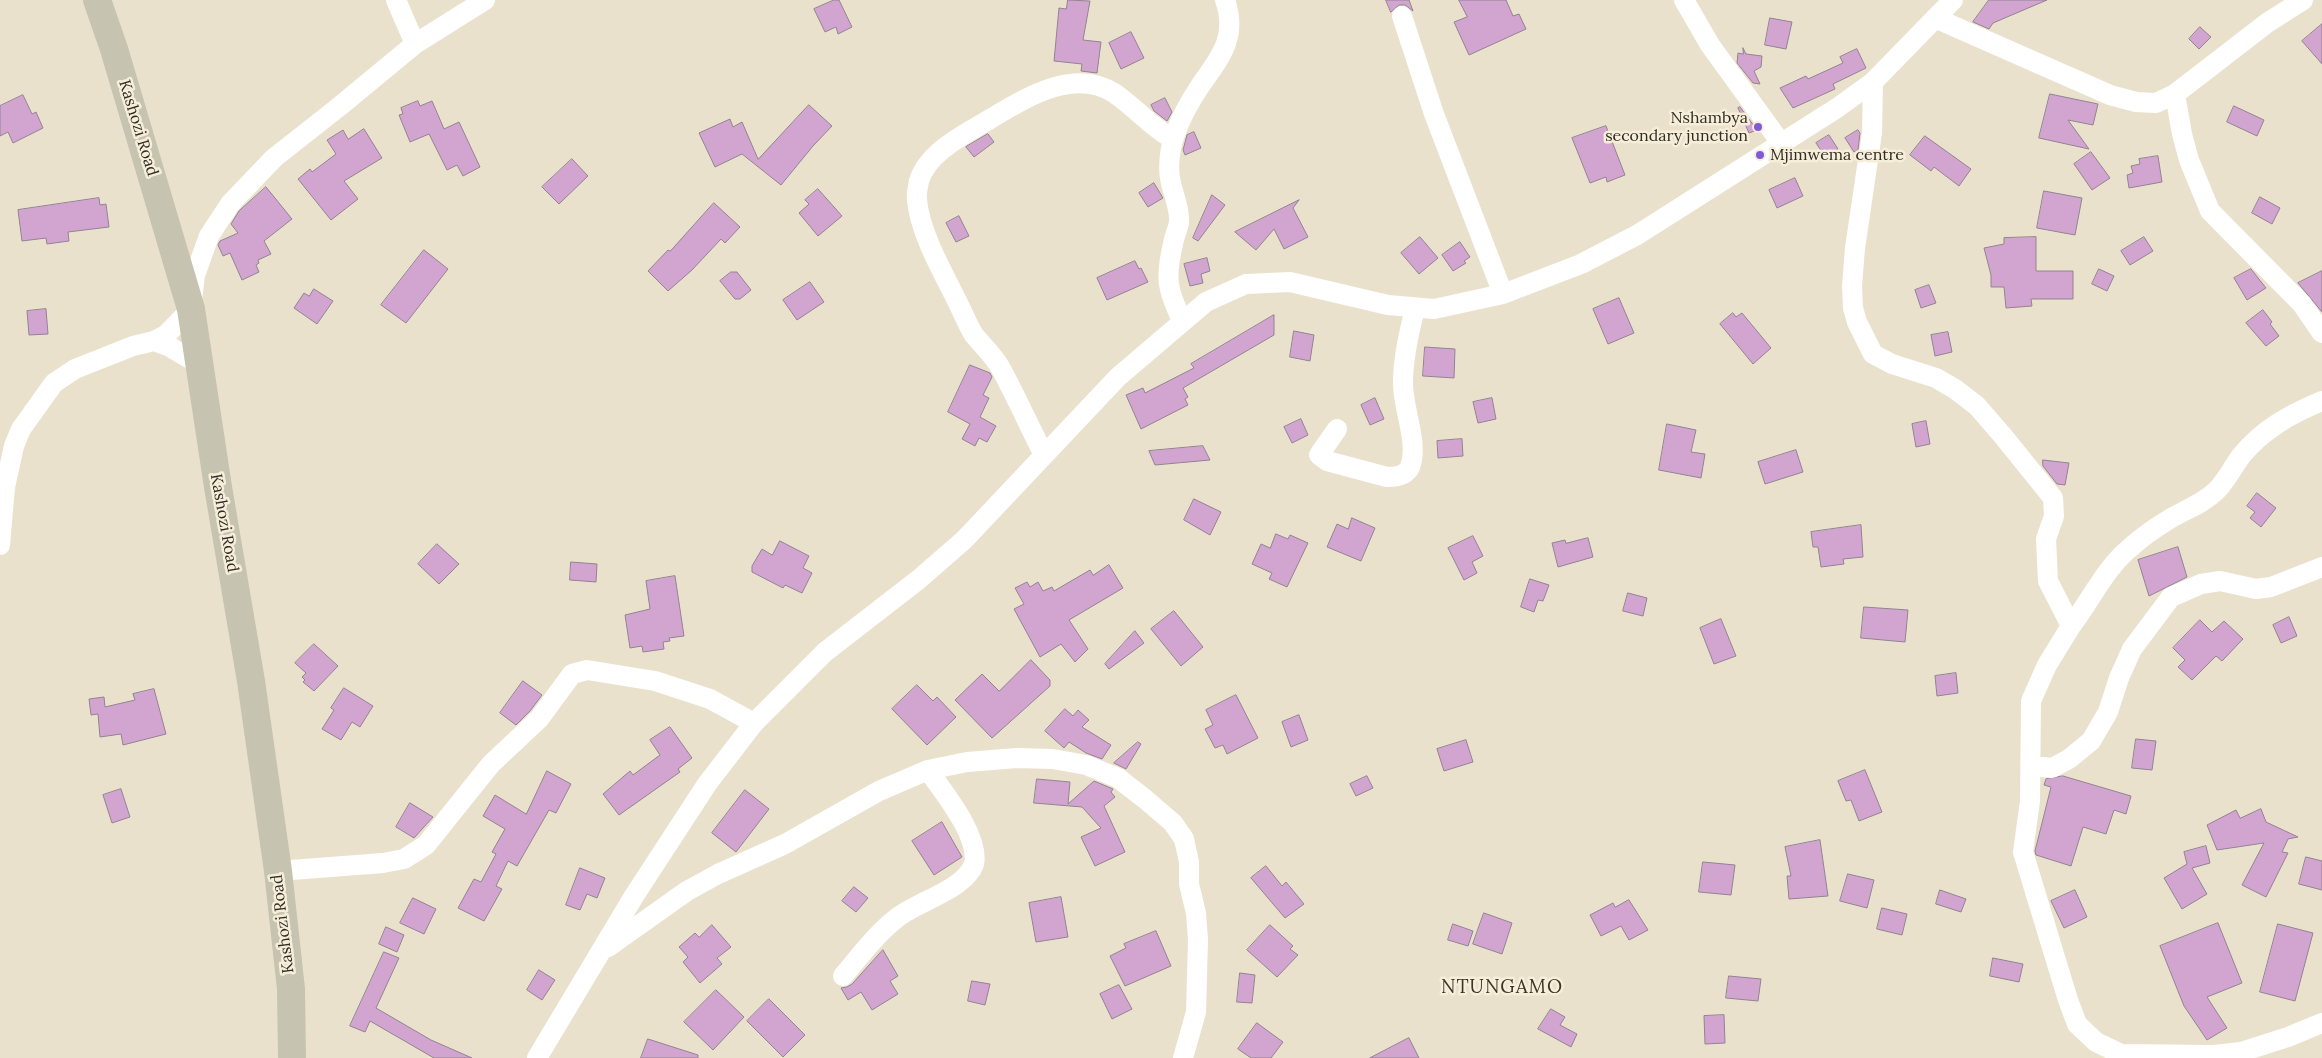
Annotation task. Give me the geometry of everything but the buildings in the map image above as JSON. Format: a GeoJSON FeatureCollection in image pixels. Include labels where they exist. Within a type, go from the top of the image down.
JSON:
{"type":"FeatureCollection","features":[{"type":"Feature","properties":{"kind":"main road","name":"Kashozi Road"},"geometry":{"type":"LineString","coordinates":[[97,0],[114,49],[191,309],[218,487],[251,682],[278,871],[291,989],[292,1058]]}},
{"type":"Feature","properties":{"kind":"street"},"geometry":{"type":"LineString","coordinates":[[396,0],[415,44]]}},
{"type":"Feature","properties":{"kind":"street"},"geometry":{"type":"LineString","coordinates":[[0,545],[5,487],[14,446],[21,429],[54,383],[75,368],[133,346],[154,341],[166,335],[191,309],[195,275],[210,236],[230,204],[274,158],[415,44],[484,0]]}},
{"type":"Feature","properties":{"kind":"street"},"geometry":{"type":"LineString","coordinates":[[1182,320],[1170,297],[1167,270],[1179,223],[1169,176],[1173,140],[1180,121],[1199,88],[1222,57],[1229,34],[1228,8],[1225,0]]}},
{"type":"Feature","properties":{"kind":"street"},"geometry":{"type":"LineString","coordinates":[[1684,0],[1710,45],[1781,143]]}},
{"type":"Feature","properties":{"kind":"street"},"geometry":{"type":"LineString","coordinates":[[537,1058],[603,951],[634,896],[707,784],[754,723],[825,652],[918,580],[964,540],[1118,377],[1182,320],[1206,302],[1246,284],[1290,282],[1388,304],[1434,309],[1502,294],[1580,264],[1637,235],[1781,143],[1816,123],[1873,82],[1953,0]]}},
{"type":"Feature","properties":{"kind":"street"},"geometry":{"type":"LineString","coordinates":[[1935,18],[2110,95],[2136,102],[2156,103],[2175,94],[2267,23],[2303,0]]}},
{"type":"Feature","properties":{"kind":"street"},"geometry":{"type":"LineString","coordinates":[[1402,16],[1434,114],[1502,294]]}},
{"type":"Feature","properties":{"kind":"street"},"geometry":{"type":"LineString","coordinates":[[1873,82],[1872,133],[1855,248],[1852,286],[1853,308],[1857,322],[1873,354],[1892,364],[1936,378],[1955,389],[1977,406],[2053,498],[2054,516],[2046,539],[2048,581],[2071,626]]}},
{"type":"Feature","properties":{"kind":"street"},"geometry":{"type":"LineString","coordinates":[[1044,456],[1000,368],[973,334],[938,261],[920,214],[917,198],[919,180],[937,155],[959,138],[1026,98],[1050,88],[1075,83],[1097,85],[1113,92],[1159,131],[1173,140]]}},
{"type":"Feature","properties":{"kind":"street"},"geometry":{"type":"LineString","coordinates":[[2175,94],[2189,160],[2210,211],[2302,304],[2322,333]]}},
{"type":"Feature","properties":{"kind":"street"},"geometry":{"type":"LineString","coordinates":[[1337,429],[1319,454],[1327,461],[1387,477],[1396,477],[1404,474],[1410,468],[1413,450],[1403,383],[1407,338],[1415,308]]}},
{"type":"Feature","properties":{"kind":"street"},"geometry":{"type":"LineString","coordinates":[[154,341],[170,347],[199,364]]}},
{"type":"Feature","properties":{"kind":"street"},"geometry":{"type":"LineString","coordinates":[[2322,401],[2302,409],[2265,431],[2240,457],[2218,489],[2206,500],[2168,520],[2128,549],[2102,580],[2090,602],[2071,626],[2048,664],[2031,701],[2029,739],[2031,766],[2023,852],[2077,1024],[2096,1042],[2121,1054],[2241,1055],[2322,1023]]}},
{"type":"Feature","properties":{"kind":"street"},"geometry":{"type":"LineString","coordinates":[[2031,766],[2052,768],[2069,759],[2091,741],[2108,712],[2119,678],[2132,649],[2171,597],[2201,584],[2220,581],[2256,589],[2271,587],[2322,567]]}},
{"type":"Feature","properties":{"kind":"street"},"geometry":{"type":"LineString","coordinates":[[278,871],[383,863],[404,859],[426,845],[491,764],[539,719],[572,674],[587,670],[655,682],[710,699],[754,723]]}},
{"type":"Feature","properties":{"kind":"street"},"geometry":{"type":"LineString","coordinates":[[603,951],[679,897],[718,874],[785,844],[879,791],[928,770],[967,762],[1017,758],[1053,759],[1086,765],[1118,778],[1173,823],[1184,839],[1189,862],[1189,884],[1196,913],[1198,940],[1196,1012],[1183,1058]]}},
{"type":"Feature","properties":{"kind":"street"},"geometry":{"type":"LineString","coordinates":[[843,976],[876,937],[898,917],[956,885],[969,874],[974,865],[975,854],[962,820],[928,770]]}},
{"type":"Feature","properties":{"kind":"place","name":"Nshambya secondary junction"},"geometry":{"type":"Point","coordinates":[1758,127]}},
{"type":"Feature","properties":{"kind":"place","name":"Mjimwema centre"},"geometry":{"type":"Point","coordinates":[1760,155]}},
{"type":"Feature","properties":{"kind":"district","name":"NTUNGAMO"},"geometry":{"type":"Point","coordinates":[1502,988]}}]}
